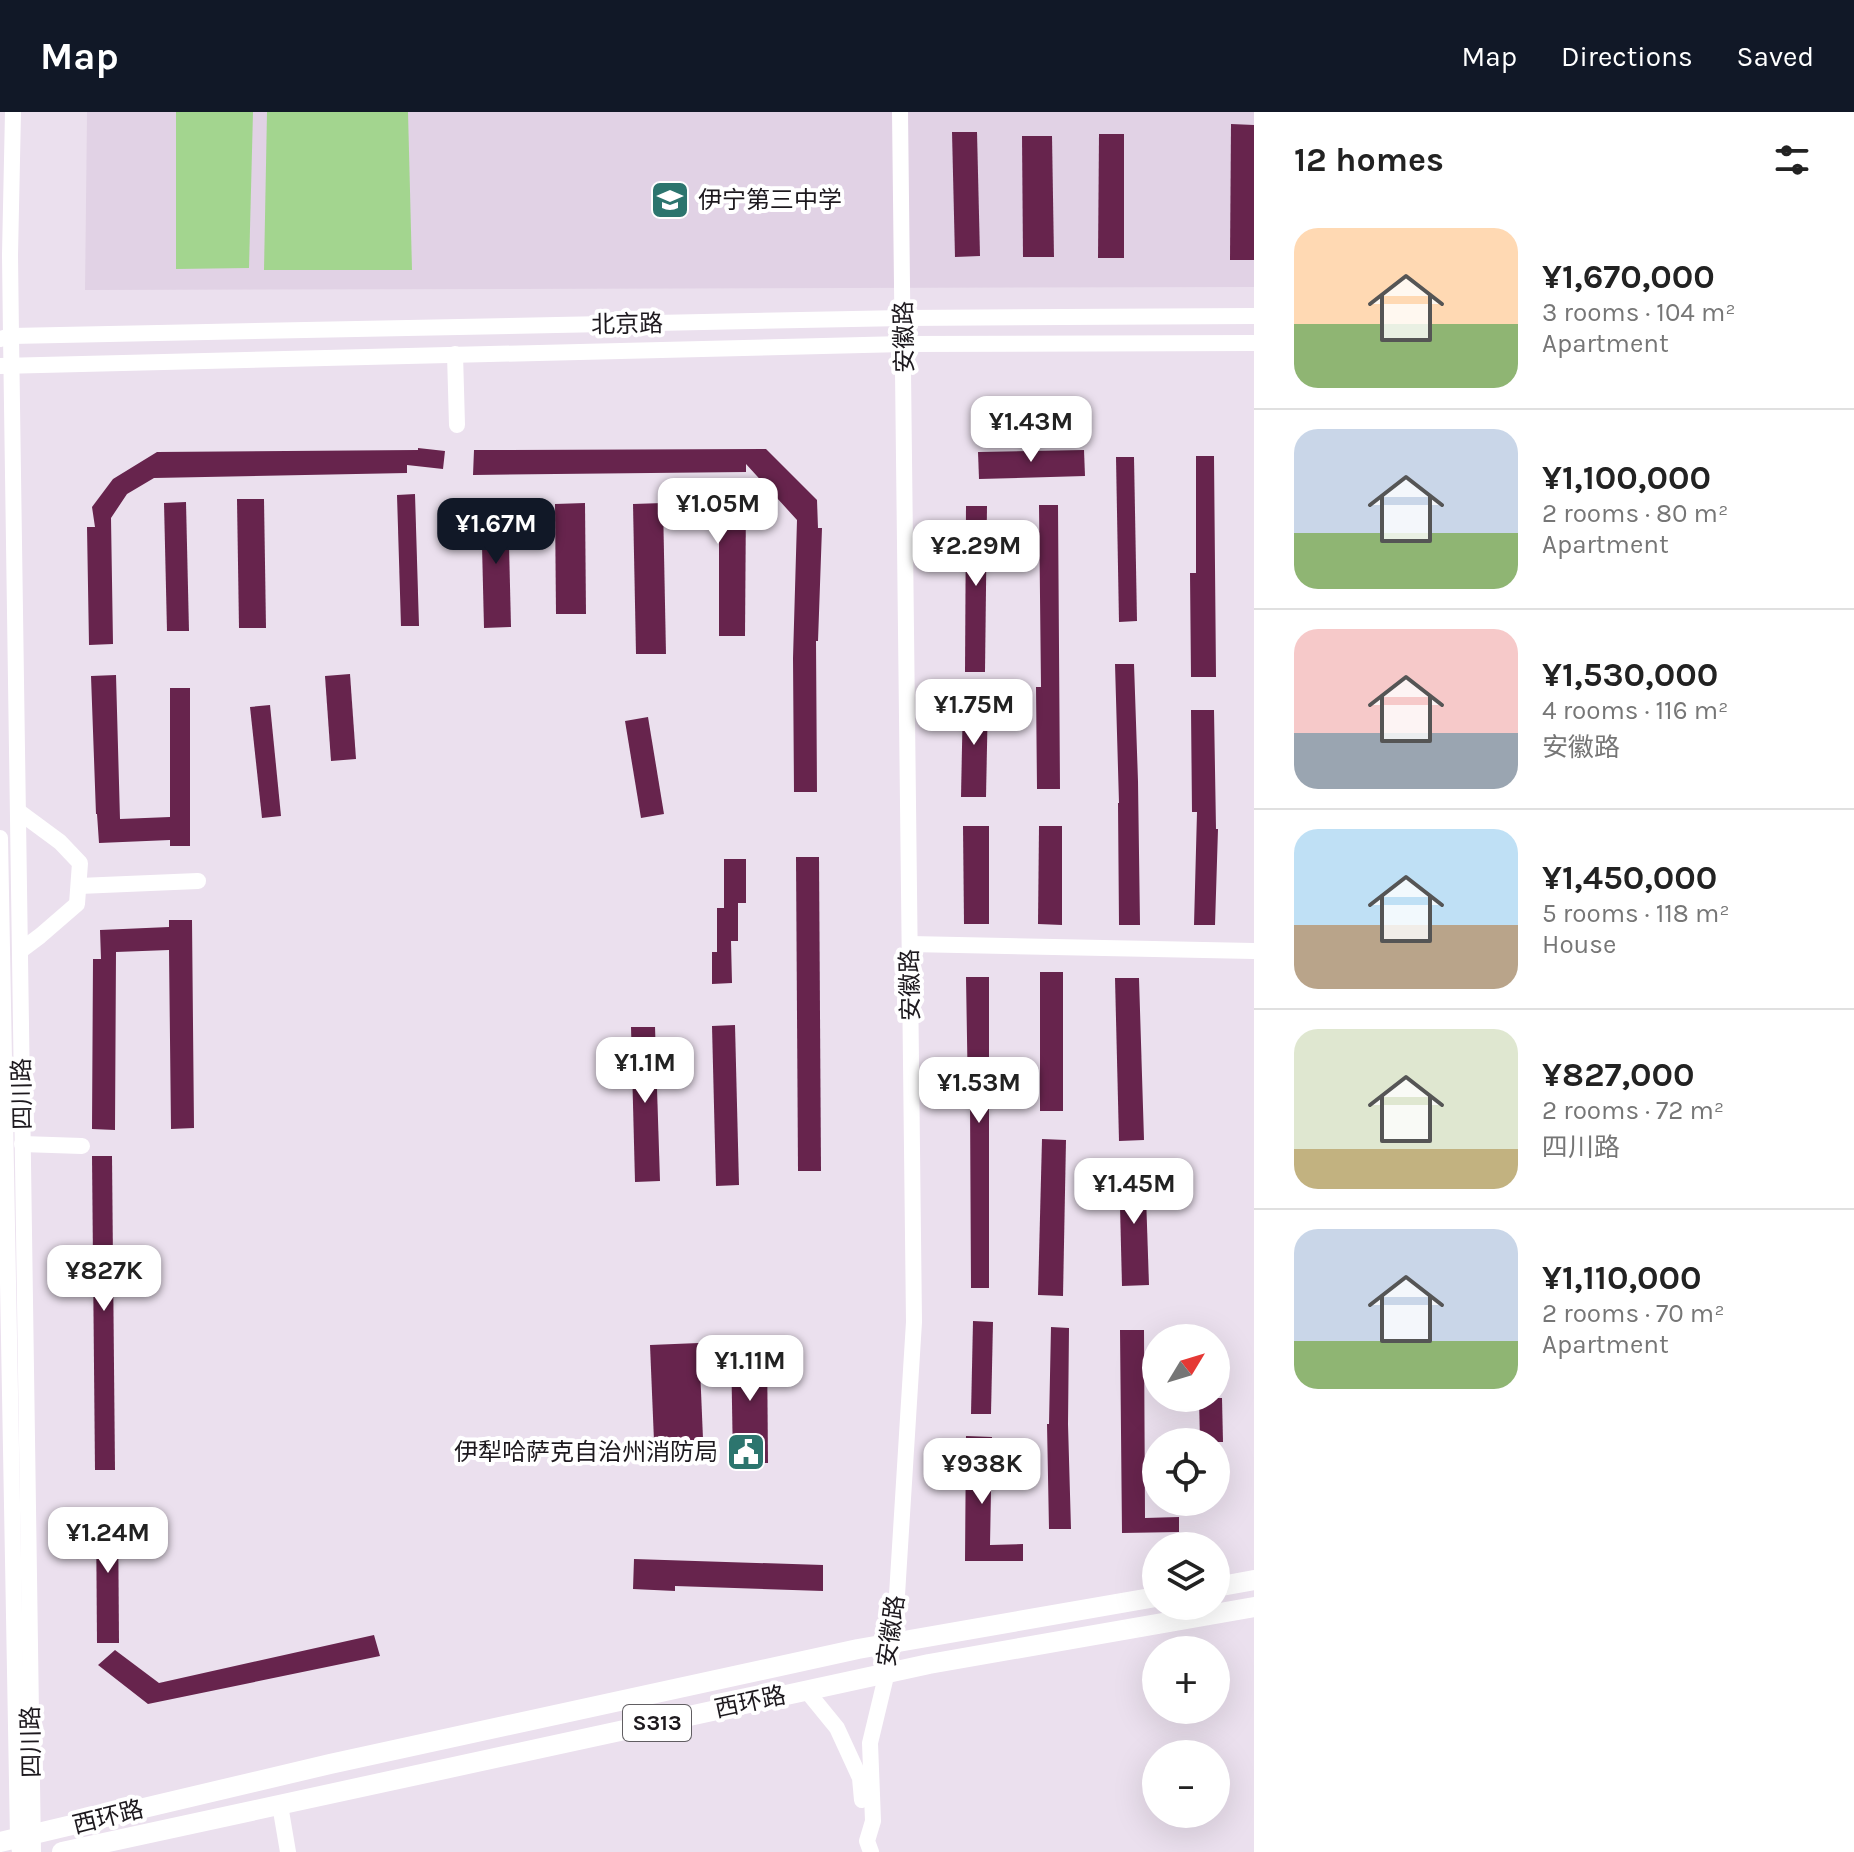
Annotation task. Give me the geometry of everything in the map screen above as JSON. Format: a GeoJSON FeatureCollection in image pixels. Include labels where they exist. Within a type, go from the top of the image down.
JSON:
{"type":"FeatureCollection","features":[{"type":"Feature","properties":{"kind":"main road"},"geometry":{"type":"LineString","coordinates":[[1230,1584],[1254,1580]]}},
{"type":"Feature","properties":{"kind":"main road","name":"西环路"},"geometry":{"type":"LineString","coordinates":[[21,1844],[330,1764],[858,1649],[1142,1599]]}},
{"type":"Feature","properties":{"kind":"main road","name":"西环路"},"geometry":{"type":"LineString","coordinates":[[62,1852],[886,1673],[1254,1607]]}},
{"type":"Feature","properties":{"kind":"street","name":"四川路"},"geometry":{"type":"LineString","coordinates":[[13,112],[5,338],[20,951],[21,1844]]}},
{"type":"Feature","properties":{"kind":"street","name":"安徽路"},"geometry":{"type":"LineString","coordinates":[[869,1848],[873,1821],[870,1743],[894,1643],[914,1322],[900,112]]}},
{"type":"Feature","properties":{"kind":"street","name":"北京路"},"geometry":{"type":"LineString","coordinates":[[5,338],[904,318],[1254,316]]}},
{"type":"Feature","properties":{"kind":"street","name":"北京路"},"geometry":{"type":"LineString","coordinates":[[6,366],[904,344],[1254,343]]}},
{"type":"Feature","properties":{"kind":"street"},"geometry":{"type":"LineString","coordinates":[[455,354],[457,425]]}},
{"type":"Feature","properties":{"kind":"street"},"geometry":{"type":"LineString","coordinates":[[18,811],[60,842],[80,863],[77,904],[20,951]]}},
{"type":"Feature","properties":{"kind":"street","name":"四川路"},"geometry":{"type":"LineString","coordinates":[[0,838],[21,1844]]}},
{"type":"Feature","properties":{"kind":"street"},"geometry":{"type":"LineString","coordinates":[[79,886],[198,881]]}},
{"type":"Feature","properties":{"kind":"street"},"geometry":{"type":"LineString","coordinates":[[910,944],[1254,951]]}},
{"type":"Feature","properties":{"kind":"street"},"geometry":{"type":"LineString","coordinates":[[22,1144],[82,1146]]}},
{"type":"Feature","properties":{"kind":"street"},"geometry":{"type":"LineString","coordinates":[[806,1690],[837,1728],[860,1778],[869,1848]]}},
{"type":"Feature","properties":{"kind":"street"},"geometry":{"type":"LineString","coordinates":[[280,1805],[288,1852]]}},
{"type":"Feature","properties":{"kind":"shaded area","name":"伊宁第三中学"},"geometry":{"type":"Polygon","coordinates":[[[87,112],[1254,112],[1254,287],[85,290],[87,112]]]}},
{"type":"Feature","properties":{"kind":"green space"},"geometry":{"type":"Polygon","coordinates":[[[176,112],[253,112],[249,268],[176,269],[176,112]]]}},
{"type":"Feature","properties":{"kind":"green space"},"geometry":{"type":"Polygon","coordinates":[[[267,112],[408,112],[412,270],[264,270],[267,112]]]}},
{"type":"Feature","properties":{"kind":"building"},"geometry":{"type":"Polygon","coordinates":[[[1231,124],[1254,125],[1254,260],[1230,260],[1231,124]]]}},
{"type":"Feature","properties":{"kind":"building"},"geometry":{"type":"Polygon","coordinates":[[[952,132],[977,132],[980,256],[955,257],[952,132]]]}},
{"type":"Feature","properties":{"kind":"building"},"geometry":{"type":"Polygon","coordinates":[[[1099,134],[1124,134],[1124,258],[1098,258],[1099,134]]]}},
{"type":"Feature","properties":{"kind":"building"},"geometry":{"type":"Polygon","coordinates":[[[1022,136],[1052,136],[1054,257],[1023,257],[1022,136]]]}},
{"type":"Feature","properties":{"kind":"building"},"geometry":{"type":"Polygon","coordinates":[[[418,448],[445,451],[443,469],[407,465],[407,473],[154,478],[127,494],[111,518],[113,644],[89,645],[87,527],[95,527],[92,507],[113,479],[157,452],[418,448]]]}},
{"type":"Feature","properties":{"kind":"building"},"geometry":{"type":"Polygon","coordinates":[[[766,449],[817,500],[818,528],[822,528],[816,641],[817,792],[794,792],[793,658],[797,520],[746,464],[746,472],[473,475],[474,450],[766,449]]]}},
{"type":"Feature","properties":{"kind":"building"},"geometry":{"type":"Polygon","coordinates":[[[1084,450],[1085,476],[979,479],[978,452],[1084,450]]]}},
{"type":"Feature","properties":{"kind":"building"},"geometry":{"type":"Polygon","coordinates":[[[1196,456],[1214,456],[1216,677],[1191,677],[1190,573],[1196,573],[1196,456]]]}},
{"type":"Feature","properties":{"kind":"building"},"geometry":{"type":"Polygon","coordinates":[[[1116,457],[1134,457],[1137,621],[1119,622],[1116,457]]]}},
{"type":"Feature","properties":{"kind":"building"},"geometry":{"type":"Polygon","coordinates":[[[415,494],[419,626],[401,626],[397,495],[415,494]]]}},
{"type":"Feature","properties":{"kind":"building"},"geometry":{"type":"Polygon","coordinates":[[[237,499],[264,499],[266,628],[239,628],[237,499]]]}},
{"type":"Feature","properties":{"kind":"building"},"geometry":{"type":"Polygon","coordinates":[[[719,499],[746,499],[745,636],[719,636],[719,499]]]}},
{"type":"Feature","properties":{"kind":"building"},"geometry":{"type":"Polygon","coordinates":[[[186,502],[189,631],[167,631],[164,503],[186,502]]]}},
{"type":"Feature","properties":{"kind":"building"},"geometry":{"type":"Polygon","coordinates":[[[585,503],[586,614],[556,614],[555,504],[585,503]]]}},
{"type":"Feature","properties":{"kind":"building"},"geometry":{"type":"Polygon","coordinates":[[[663,503],[666,654],[636,654],[633,504],[663,503]]]}},
{"type":"Feature","properties":{"kind":"building"},"geometry":{"type":"Polygon","coordinates":[[[481,504],[508,504],[511,627],[484,628],[481,504]]]}},
{"type":"Feature","properties":{"kind":"building"},"geometry":{"type":"Polygon","coordinates":[[[1039,505],[1058,505],[1060,789],[1037,789],[1036,687],[1041,687],[1039,505]]]}},
{"type":"Feature","properties":{"kind":"building"},"geometry":{"type":"Polygon","coordinates":[[[966,506],[987,506],[985,672],[965,672],[966,506]]]}},
{"type":"Feature","properties":{"kind":"building"},"geometry":{"type":"Polygon","coordinates":[[[1115,664],[1134,664],[1140,925],[1119,925],[1115,664]]]}},
{"type":"Feature","properties":{"kind":"building"},"geometry":{"type":"Polygon","coordinates":[[[350,674],[356,759],[331,761],[325,676],[350,674]]]}},
{"type":"Feature","properties":{"kind":"building"},"geometry":{"type":"Polygon","coordinates":[[[116,675],[120,819],[170,817],[170,688],[190,688],[190,846],[170,846],[170,840],[99,843],[91,676],[116,675]]]}},
{"type":"Feature","properties":{"kind":"building"},"geometry":{"type":"Polygon","coordinates":[[[963,697],[988,697],[986,797],[961,797],[963,697]]]}},
{"type":"Feature","properties":{"kind":"building"},"geometry":{"type":"Polygon","coordinates":[[[270,705],[281,816],[262,818],[250,707],[270,705]]]}},
{"type":"Feature","properties":{"kind":"building"},"geometry":{"type":"Polygon","coordinates":[[[1191,710],[1214,710],[1218,829],[1215,925],[1194,925],[1197,812],[1192,812],[1191,710]]]}},
{"type":"Feature","properties":{"kind":"building"},"geometry":{"type":"Polygon","coordinates":[[[648,717],[664,814],[641,818],[625,721],[648,717]]]}},
{"type":"Feature","properties":{"kind":"building"},"geometry":{"type":"Polygon","coordinates":[[[963,826],[989,826],[989,924],[964,924],[963,826]]]}},
{"type":"Feature","properties":{"kind":"building"},"geometry":{"type":"Polygon","coordinates":[[[1039,826],[1062,826],[1062,925],[1038,924],[1039,826]]]}},
{"type":"Feature","properties":{"kind":"building"},"geometry":{"type":"Polygon","coordinates":[[[796,857],[819,857],[821,1171],[798,1171],[796,857]]]}},
{"type":"Feature","properties":{"kind":"building"},"geometry":{"type":"Polygon","coordinates":[[[724,859],[746,859],[746,903],[738,903],[738,941],[731,941],[732,983],[712,984],[712,952],[717,952],[717,908],[724,908],[724,859]]]}},
{"type":"Feature","properties":{"kind":"building"},"geometry":{"type":"Polygon","coordinates":[[[169,920],[192,920],[194,1128],[171,1129],[169,950],[116,952],[115,1130],[92,1129],[93,959],[101,959],[100,930],[169,927],[169,920]]]}},
{"type":"Feature","properties":{"kind":"building"},"geometry":{"type":"Polygon","coordinates":[[[1040,972],[1063,972],[1063,1111],[1040,1111],[1040,972]]]}},
{"type":"Feature","properties":{"kind":"building"},"geometry":{"type":"Polygon","coordinates":[[[966,977],[989,977],[989,1288],[971,1288],[966,977]]]}},
{"type":"Feature","properties":{"kind":"building"},"geometry":{"type":"Polygon","coordinates":[[[1115,978],[1139,978],[1144,1140],[1119,1141],[1115,978]]]}},
{"type":"Feature","properties":{"kind":"building"},"geometry":{"type":"Polygon","coordinates":[[[735,1025],[739,1185],[716,1186],[712,1026],[735,1025]]]}},
{"type":"Feature","properties":{"kind":"building"},"geometry":{"type":"Polygon","coordinates":[[[631,1027],[655,1027],[660,1181],[635,1182],[631,1027]]]}},
{"type":"Feature","properties":{"kind":"building"},"geometry":{"type":"Polygon","coordinates":[[[1042,1139],[1066,1140],[1063,1296],[1038,1295],[1042,1139]]]}},
{"type":"Feature","properties":{"kind":"building"},"geometry":{"type":"Polygon","coordinates":[[[92,1156],[112,1156],[115,1470],[95,1470],[92,1156]]]}},
{"type":"Feature","properties":{"kind":"building"},"geometry":{"type":"Polygon","coordinates":[[[1119,1166],[1145,1166],[1149,1285],[1122,1286],[1119,1166]]]}},
{"type":"Feature","properties":{"kind":"building"},"geometry":{"type":"Polygon","coordinates":[[[973,1321],[993,1322],[991,1414],[971,1414],[973,1321]]]}},
{"type":"Feature","properties":{"kind":"building"},"geometry":{"type":"Polygon","coordinates":[[[1051,1327],[1069,1328],[1071,1529],[1049,1529],[1047,1424],[1051,1327]]]}},
{"type":"Feature","properties":{"kind":"building"},"geometry":{"type":"Polygon","coordinates":[[[1120,1330],[1142,1330],[1145,1428],[1142,1428],[1142,1516],[1179,1517],[1179,1532],[1122,1533],[1120,1330]]]}},
{"type":"Feature","properties":{"kind":"building"},"geometry":{"type":"Polygon","coordinates":[[[699,1343],[704,1463],[655,1465],[650,1345],[699,1343]]]}},
{"type":"Feature","properties":{"kind":"building"},"geometry":{"type":"Polygon","coordinates":[[[767,1344],[768,1463],[733,1463],[731,1345],[767,1344]]]}},
{"type":"Feature","properties":{"kind":"building"},"geometry":{"type":"Polygon","coordinates":[[[1199,1412],[1222,1412],[1223,1428],[1200,1428],[1199,1412]]]}},
{"type":"Feature","properties":{"kind":"building"},"geometry":{"type":"Polygon","coordinates":[[[966,1436],[992,1437],[990,1545],[1023,1544],[1023,1561],[965,1561],[966,1436]]]}},
{"type":"Feature","properties":{"kind":"building"},"geometry":{"type":"Polygon","coordinates":[[[118,1507],[119,1643],[97,1643],[96,1508],[118,1507]]]}},
{"type":"Feature","properties":{"kind":"building"},"geometry":{"type":"Polygon","coordinates":[[[634,1559],[823,1565],[823,1591],[675,1586],[675,1591],[633,1589],[634,1559]]]}},
{"type":"Feature","properties":{"kind":"building"},"geometry":{"type":"Polygon","coordinates":[[[374,1635],[380,1656],[148,1704],[98,1665],[115,1650],[159,1683],[374,1635]]]}},
{"type":"Feature","properties":{"kind":"place","name":"伊宁第三中学"},"geometry":{"type":"Point","coordinates":[670,200]}},
{"type":"Feature","properties":{"kind":"place","name":"伊犁哈萨克自治州消防局"},"geometry":{"type":"Point","coordinates":[746,1452]}}]}
